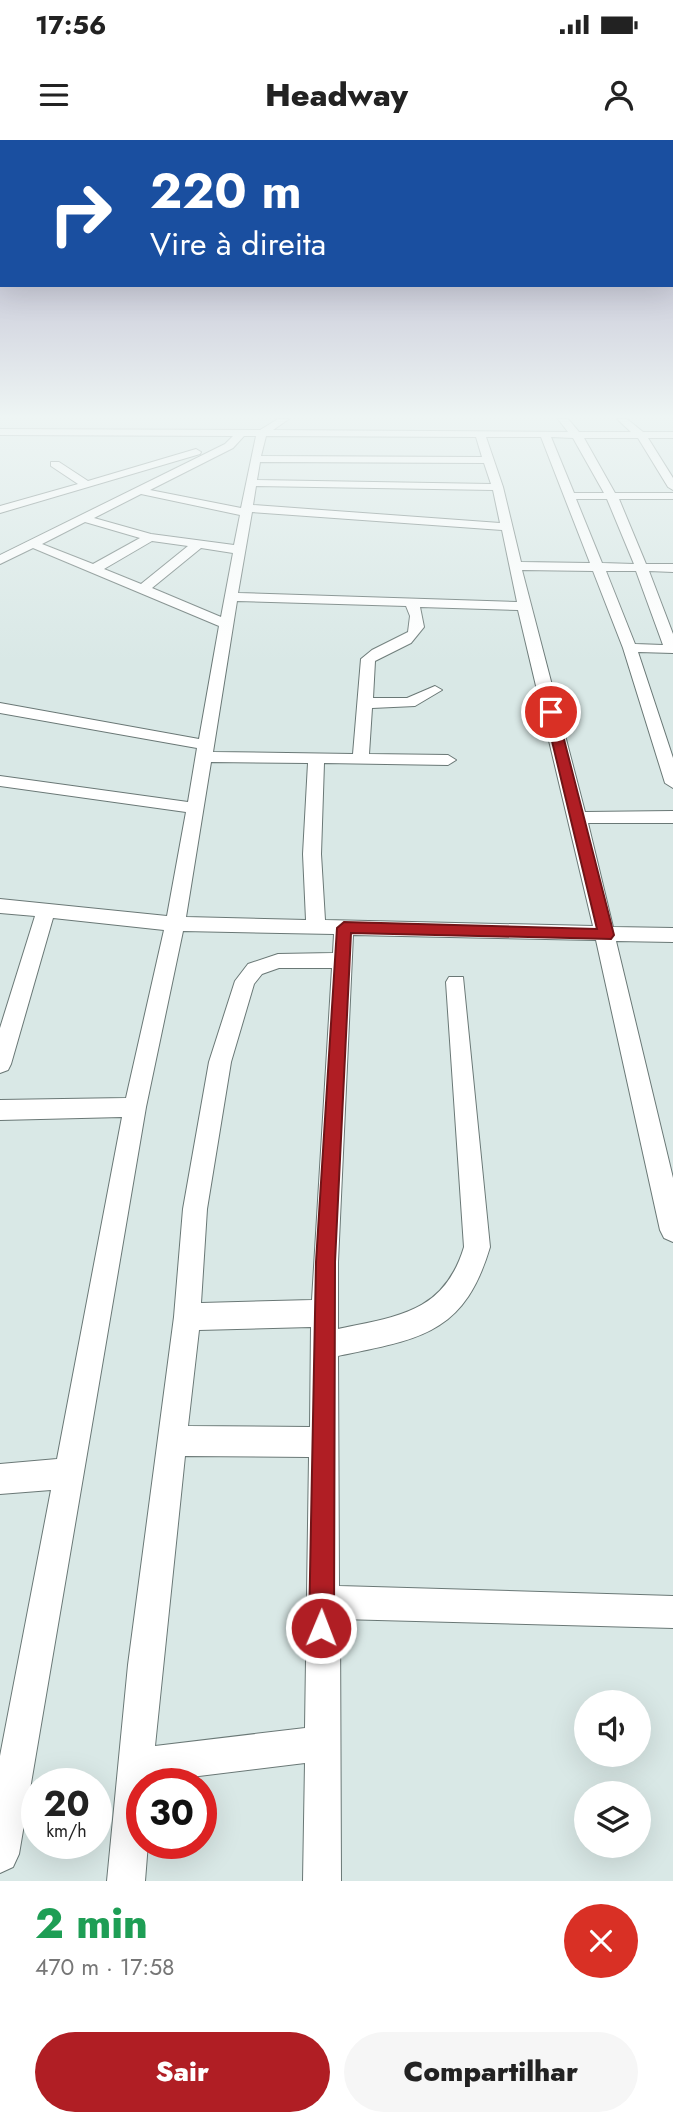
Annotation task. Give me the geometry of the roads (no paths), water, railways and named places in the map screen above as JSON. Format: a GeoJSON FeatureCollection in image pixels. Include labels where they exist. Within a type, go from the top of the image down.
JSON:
{"type":"FeatureCollection","features":[{"type":"Feature","properties":{"kind":"street"},"geometry":{"type":"LineString","coordinates":[[0,510],[34,500]]}},
{"type":"Feature","properties":{"kind":"street"},"geometry":{"type":"LineString","coordinates":[[0,560],[123,500]]}},
{"type":"Feature","properties":{"kind":"street"},"geometry":{"type":"LineString","coordinates":[[180,500],[205,506],[247,510],[507,527]]}},
{"type":"Feature","properties":{"kind":"street"},"geometry":{"type":"LineString","coordinates":[[0,1854],[135,1107],[176,924],[248,500]]}},
{"type":"Feature","properties":{"kind":"street"},"geometry":{"type":"LineString","coordinates":[[501,500],[524,606],[606,935],[673,1230]]}},
{"type":"Feature","properties":{"kind":"street"},"geometry":{"type":"LineString","coordinates":[[572,500],[630,648],[673,783]]}},
{"type":"Feature","properties":{"kind":"street"},"geometry":{"type":"LineString","coordinates":[[613,500],[673,649],[630,648]]}},
{"type":"Feature","properties":{"kind":"street"},"geometry":{"type":"LineString","coordinates":[[86,519],[150,537],[196,546],[240,550]]}},
{"type":"Feature","properties":{"kind":"street"},"geometry":{"type":"LineString","coordinates":[[94,569],[150,537]]}},
{"type":"Feature","properties":{"kind":"street"},"geometry":{"type":"LineString","coordinates":[[33,544],[227,624]]}},
{"type":"Feature","properties":{"kind":"street"},"geometry":{"type":"LineString","coordinates":[[143,589],[196,546]]}},
{"type":"Feature","properties":{"kind":"street"},"geometry":{"type":"LineString","coordinates":[[517,566],[673,568]]}},
{"type":"Feature","properties":{"kind":"street"},"geometry":{"type":"LineString","coordinates":[[232,597],[524,606]]}},
{"type":"Feature","properties":{"kind":"street"},"geometry":{"type":"LineString","coordinates":[[361,759],[368,659],[403,643],[413,635],[417,617],[411,601]]}},
{"type":"Feature","properties":{"kind":"street"},"geometry":{"type":"LineString","coordinates":[[363,703],[410,703],[435,690]]}},
{"type":"Feature","properties":{"kind":"street"},"geometry":{"type":"LineString","coordinates":[[0,708],[205,751],[316,758],[448,761]]}},
{"type":"Feature","properties":{"kind":"street"},"geometry":{"type":"LineString","coordinates":[[316,758],[312,854],[330,928],[341,960],[325,1313],[322,1881]]}},
{"type":"Feature","properties":{"kind":"street"},"geometry":{"type":"LineString","coordinates":[[0,781],[195,808]]}},
{"type":"Feature","properties":{"kind":"street"},"geometry":{"type":"LineString","coordinates":[[578,818],[673,817]]}},
{"type":"Feature","properties":{"kind":"street"},"geometry":{"type":"LineString","coordinates":[[0,906],[176,924],[673,935]]}},
{"type":"Feature","properties":{"kind":"street"},"geometry":{"type":"LineString","coordinates":[[0,1064],[46,910]]}},
{"type":"Feature","properties":{"kind":"street"},"geometry":{"type":"LineString","coordinates":[[126,1881],[145,1665],[187,1317],[195,1209],[210,1108],[220,1062],[245,981],[256,969],[278,961],[341,960]]}},
{"type":"Feature","properties":{"kind":"street"},"geometry":{"type":"LineString","coordinates":[[326,1345],[434,1317],[455,1296],[470,1269],[477,1247],[456,982]]}},
{"type":"Feature","properties":{"kind":"street"},"geometry":{"type":"LineString","coordinates":[[0,1110],[135,1107]]}},
{"type":"Feature","properties":{"kind":"street"},"geometry":{"type":"LineString","coordinates":[[187,1317],[325,1313]]}},
{"type":"Feature","properties":{"kind":"street"},"geometry":{"type":"LineString","coordinates":[[172,1441],[324,1442]]}},
{"type":"Feature","properties":{"kind":"street"},"geometry":{"type":"LineString","coordinates":[[0,1479],[69,1473]]}},
{"type":"Feature","properties":{"kind":"street"},"geometry":{"type":"LineString","coordinates":[[322,1602],[673,1612]]}},
{"type":"Feature","properties":{"kind":"street"},"geometry":{"type":"LineString","coordinates":[[137,1766],[321,1744]]}}]}
